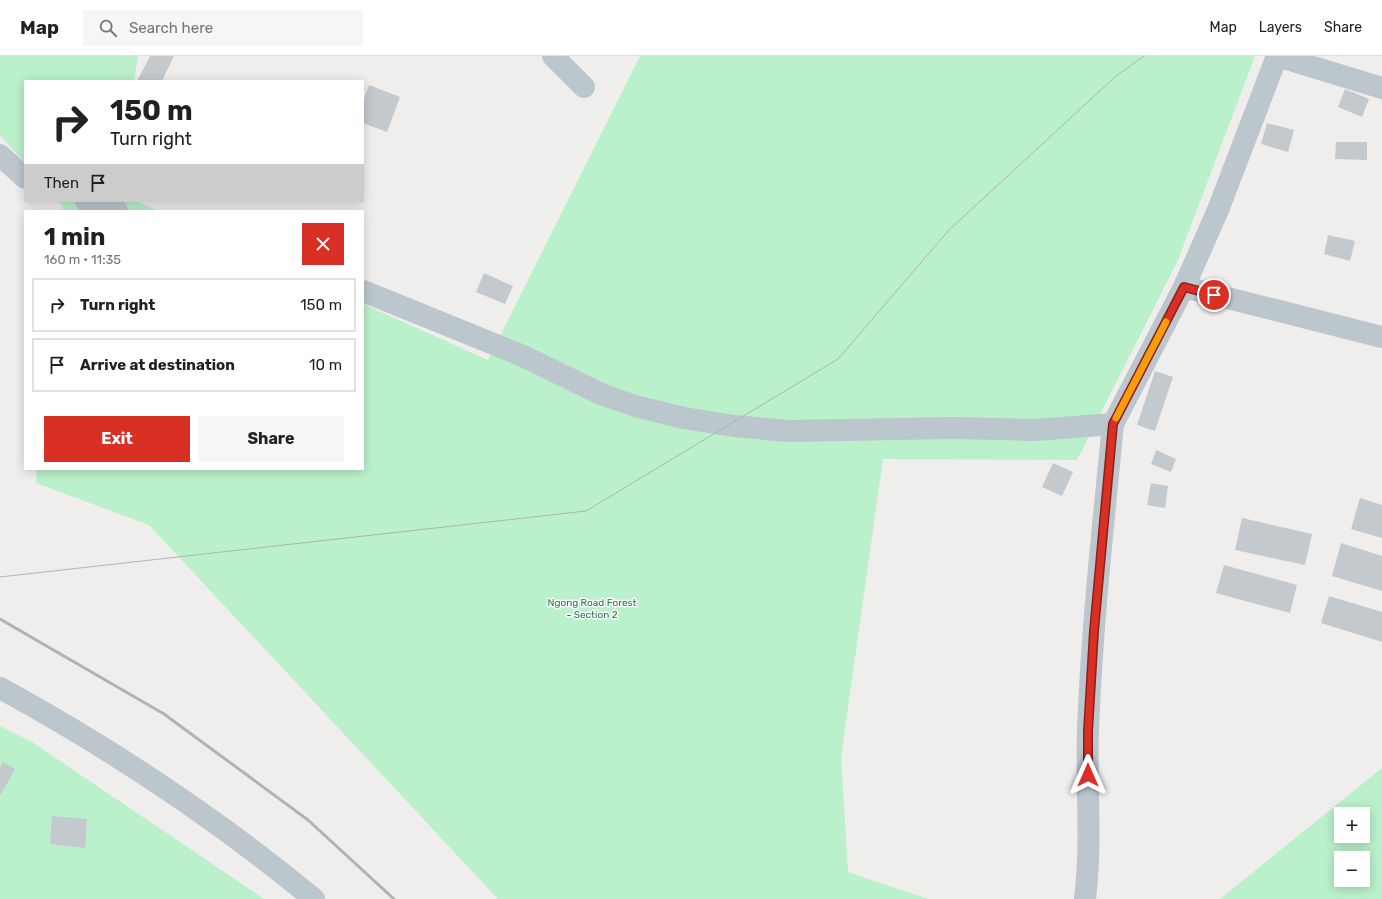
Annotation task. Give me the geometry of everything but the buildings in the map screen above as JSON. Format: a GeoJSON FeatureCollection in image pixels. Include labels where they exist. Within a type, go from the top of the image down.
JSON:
{"type":"FeatureCollection","features":[{"type":"Feature","properties":{"kind":"street"},"geometry":{"type":"LineString","coordinates":[[552,56],[584,87]]}},
{"type":"Feature","properties":{"kind":"street"},"geometry":{"type":"LineString","coordinates":[[1085,899],[1088,880],[1089,840],[1088,731],[1094,631],[1113,424],[1184,287],[1218,210],[1277,56],[1382,88]]}},
{"type":"Feature","properties":{"kind":"street"},"geometry":{"type":"LineString","coordinates":[[0,155],[24,177]]}},
{"type":"Feature","properties":{"kind":"street"},"geometry":{"type":"LineString","coordinates":[[89,202],[114,210]]}},
{"type":"Feature","properties":{"kind":"street"},"geometry":{"type":"LineString","coordinates":[[1184,287],[1382,337]]}},
{"type":"Feature","properties":{"kind":"street"},"geometry":{"type":"LineString","coordinates":[[364,291],[523,356],[601,394],[635,406],[684,418],[734,426],[788,431],[953,428],[1036,430],[1113,424]]}},
{"type":"Feature","properties":{"kind":"street"},"geometry":{"type":"LineString","coordinates":[[0,688],[40,709],[129,764],[269,862],[314,899]]}},
{"type":"Feature","properties":{"kind":"green space"},"geometry":{"type":"Polygon","coordinates":[[[0,56],[138,56],[134,80],[24,80],[24,162],[0,135],[0,56]]]}},
{"type":"Feature","properties":{"kind":"green space","name":"Ngong Road Forest - Section 2"},"geometry":{"type":"Polygon","coordinates":[[[640,56],[1255,56],[1178,260],[1077,460],[883,459],[841,757],[848,872],[928,899],[498,899],[149,525],[36,483],[37,470],[364,470],[364,304],[488,360],[640,56]]]}},
{"type":"Feature","properties":{"kind":"green space"},"geometry":{"type":"Polygon","coordinates":[[[59,202],[138,202],[156,210],[63,210],[63,207],[59,202]]]}},
{"type":"Feature","properties":{"kind":"green space"},"geometry":{"type":"Polygon","coordinates":[[[0,726],[32,742],[264,899],[0,899],[0,726]]]}},
{"type":"Feature","properties":{"kind":"green space"},"geometry":{"type":"Polygon","coordinates":[[[1382,768],[1382,899],[1220,899],[1382,768]]]}},
{"type":"Feature","properties":{"kind":"tram line"},"geometry":{"type":"LineString","coordinates":[[0,577],[586,511],[838,359],[949,230],[1116,76],[1144,56]]}},
{"type":"Feature","properties":{"kind":"railway"},"geometry":{"type":"LineString","coordinates":[[0,619],[164,714],[308,820],[394,899]]}},
{"type":"Feature","properties":{"kind":"slow traffic"},"geometry":{"type":"LineString","coordinates":[[1116,418],[1166,322]]}},
{"type":"Feature","properties":{"kind":"route"},"geometry":{"type":"LineString","coordinates":[[1088,775],[1088,731],[1094,631],[1113,424],[1184,287],[1214,295]]}}]}
